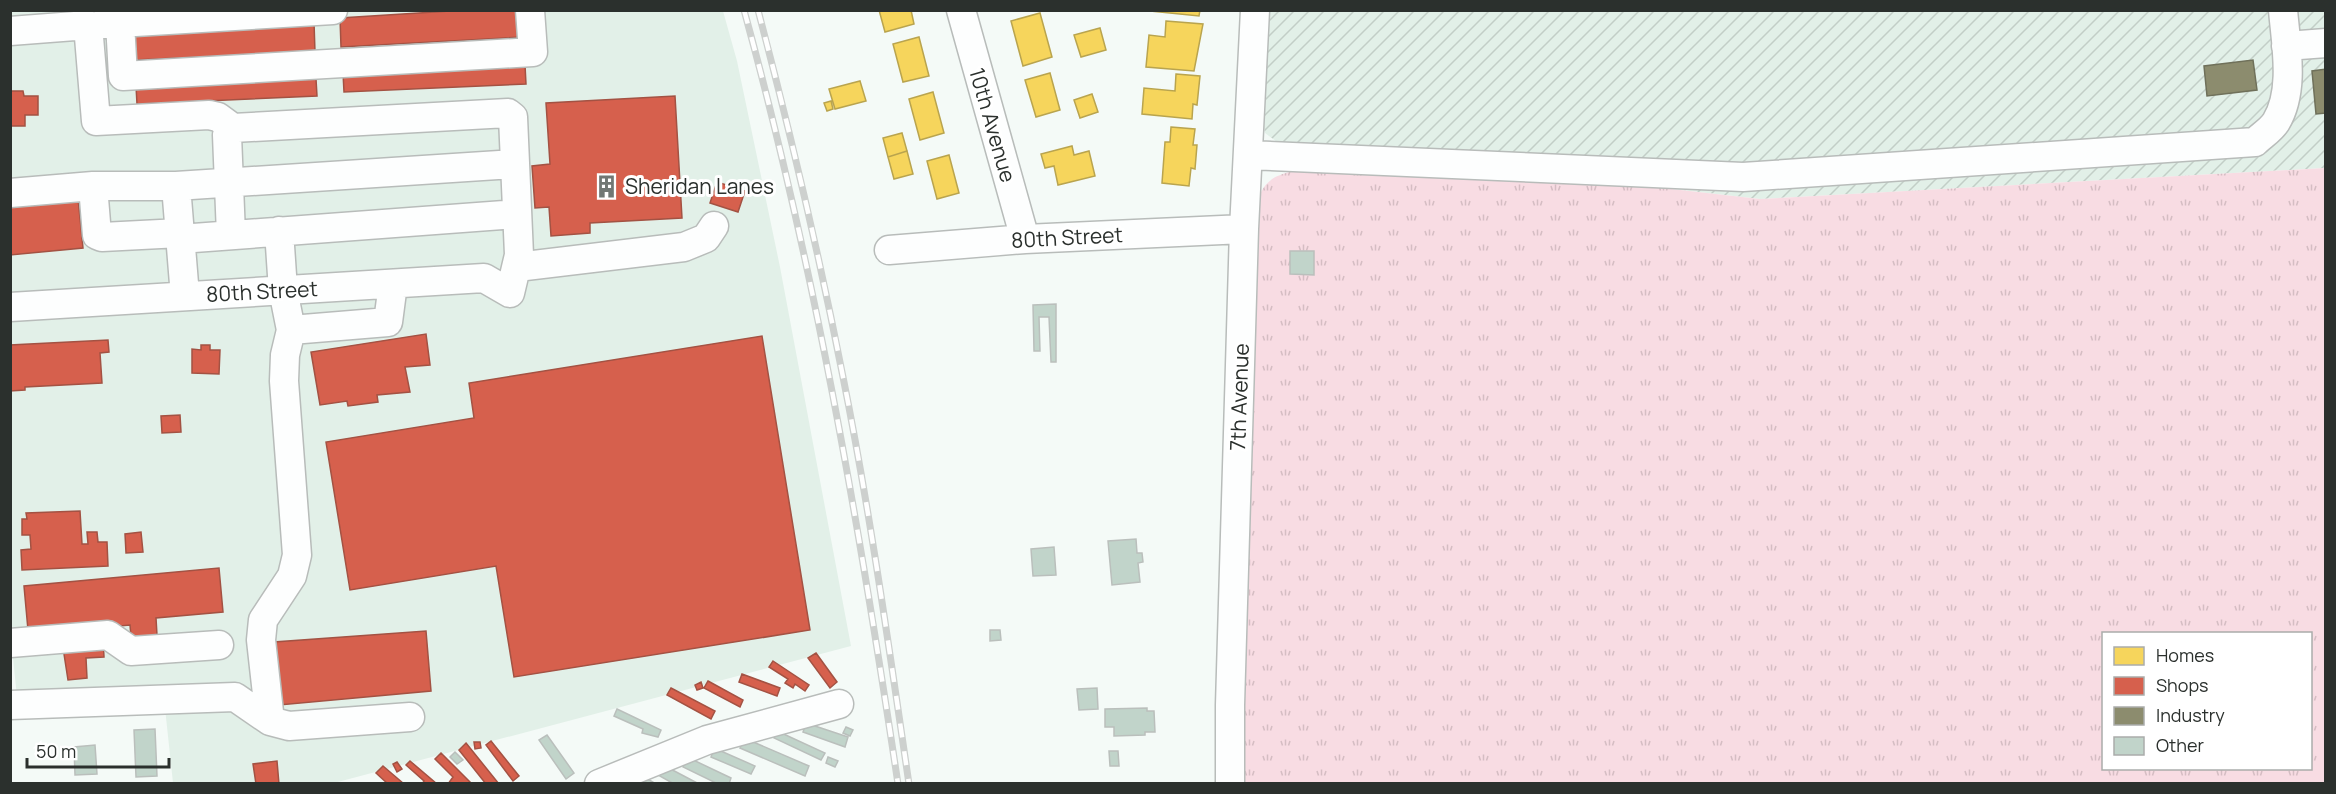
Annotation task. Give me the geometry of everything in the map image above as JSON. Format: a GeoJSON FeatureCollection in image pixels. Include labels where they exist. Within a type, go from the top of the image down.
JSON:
{"type":"FeatureCollection","features":[{"type":"Feature","properties":{"kind":"street"},"geometry":{"type":"LineString","coordinates":[[10,31],[333,10]]}},
{"type":"Feature","properties":{"kind":"street"},"geometry":{"type":"LineString","coordinates":[[120,23],[123,76],[533,52],[531,10]]}},
{"type":"Feature","properties":{"kind":"street","name":"10th Avenue"},"geometry":{"type":"LineString","coordinates":[[962,10],[1025,239]]}},
{"type":"Feature","properties":{"kind":"street","name":"7th Avenue"},"geometry":{"type":"LineString","coordinates":[[1230,783],[1230,705],[1244,229],[1255,10]]}},
{"type":"Feature","properties":{"kind":"street"},"geometry":{"type":"LineString","coordinates":[[1248,155],[1743,177],[2255,142],[2275,123],[2285,98],[2286,46],[2283,10]]}},
{"type":"Feature","properties":{"kind":"street"},"geometry":{"type":"LineString","coordinates":[[88,25],[96,121],[209,115],[218,117],[233,128],[508,113],[513,117],[518,214],[519,255],[513,280],[684,247],[706,238],[714,226]]}},
{"type":"Feature","properties":{"kind":"street"},"geometry":{"type":"LineString","coordinates":[[2286,46],[2325,43]]}},
{"type":"Feature","properties":{"kind":"street"},"geometry":{"type":"LineString","coordinates":[[231,235],[227,135],[233,128]]}},
{"type":"Feature","properties":{"kind":"street"},"geometry":{"type":"LineString","coordinates":[[10,193],[93,186],[176,186],[515,164]]}},
{"type":"Feature","properties":{"kind":"street"},"geometry":{"type":"LineString","coordinates":[[93,186],[97,235],[102,237],[231,235],[518,214]]}},
{"type":"Feature","properties":{"kind":"street"},"geometry":{"type":"LineString","coordinates":[[176,186],[185,296]]}},
{"type":"Feature","properties":{"kind":"street","name":"80th Street"},"geometry":{"type":"LineString","coordinates":[[889,250],[1025,239],[1244,229]]}},
{"type":"Feature","properties":{"kind":"street"},"geometry":{"type":"LineString","coordinates":[[270,721],[261,640],[263,620],[292,576],[297,555],[284,381],[285,355],[291,330],[283,290],[279,231]]}},
{"type":"Feature","properties":{"kind":"street","name":"80th Street"},"geometry":{"type":"LineString","coordinates":[[10,307],[484,278],[513,280]]}},
{"type":"Feature","properties":{"kind":"street"},"geometry":{"type":"LineString","coordinates":[[291,330],[388,322],[393,284]]}},
{"type":"Feature","properties":{"kind":"street"},"geometry":{"type":"LineString","coordinates":[[10,643],[108,635],[131,651],[219,645]]}},
{"type":"Feature","properties":{"kind":"street"},"geometry":{"type":"LineString","coordinates":[[10,705],[235,697],[270,721],[289,726],[410,717]]}},
{"type":"Feature","properties":{"kind":"street"},"geometry":{"type":"LineString","coordinates":[[599,783],[706,740],[839,704]]}},
{"type":"Feature","properties":{"kind":"shaded area"},"geometry":{"type":"Polygon","coordinates":[[[10,11],[723,11],[737,61],[780,267],[851,646],[334,783],[173,783],[165,708],[19,717],[10,628],[10,11]]]}},
{"type":"Feature","properties":{"kind":"shaded area"},"geometry":{"type":"Polygon","coordinates":[[[1268,11],[2325,11],[2325,168],[1760,199],[1280,144],[1265,133],[1263,122],[1268,11]]]}},
{"type":"Feature","properties":{"kind":"green space"},"geometry":{"type":"Polygon","coordinates":[[[2325,168],[2325,783],[1241,784],[1244,509],[1259,196],[1269,182],[1293,171],[1601,181],[1760,199],[2325,168]]]}},
{"type":"Feature","properties":{"kind":"building: Homes"},"geometry":{"type":"Polygon","coordinates":[[[879,10],[911,10],[914,24],[885,32],[879,10]]]}},
{"type":"Feature","properties":{"kind":"building: Homes"},"geometry":{"type":"Polygon","coordinates":[[[1140,10],[1200,10],[1199,16],[1140,10]]]}},
{"type":"Feature","properties":{"kind":"building: Homes"},"geometry":{"type":"Polygon","coordinates":[[[1040,13],[1052,57],[1023,66],[1011,21],[1040,13]]]}},
{"type":"Feature","properties":{"kind":"building: Homes"},"geometry":{"type":"Polygon","coordinates":[[[1166,21],[1203,24],[1194,71],[1146,67],[1149,35],[1165,37],[1166,21]]]}},
{"type":"Feature","properties":{"kind":"building: Homes"},"geometry":{"type":"Polygon","coordinates":[[[1100,28],[1106,50],[1081,57],[1074,35],[1100,28]]]}},
{"type":"Feature","properties":{"kind":"building: Homes"},"geometry":{"type":"Polygon","coordinates":[[[919,37],[929,76],[903,82],[893,44],[919,37]]]}},
{"type":"Feature","properties":{"kind":"building: Homes"},"geometry":{"type":"Polygon","coordinates":[[[1050,73],[1060,110],[1036,117],[1025,80],[1050,73]]]}},
{"type":"Feature","properties":{"kind":"building: Homes"},"geometry":{"type":"Polygon","coordinates":[[[1176,74],[1200,76],[1197,105],[1193,104],[1192,119],[1142,114],[1144,88],[1175,91],[1176,74]]]}},
{"type":"Feature","properties":{"kind":"building: Homes"},"geometry":{"type":"Polygon","coordinates":[[[860,81],[866,101],[835,109],[829,89],[860,81]]]}},
{"type":"Feature","properties":{"kind":"building: Homes"},"geometry":{"type":"Polygon","coordinates":[[[933,92],[944,133],[920,140],[909,99],[933,92]]]}},
{"type":"Feature","properties":{"kind":"building: Homes"},"geometry":{"type":"Polygon","coordinates":[[[1092,94],[1098,112],[1080,118],[1074,100],[1092,94]]]}},
{"type":"Feature","properties":{"kind":"building: Homes"},"geometry":{"type":"Polygon","coordinates":[[[831,101],[833,109],[827,111],[824,103],[831,101]]]}},
{"type":"Feature","properties":{"kind":"building: Homes"},"geometry":{"type":"Polygon","coordinates":[[[1171,127],[1195,129],[1193,145],[1197,145],[1195,169],[1191,168],[1189,186],[1162,183],[1165,142],[1170,142],[1171,127]]]}},
{"type":"Feature","properties":{"kind":"building: Homes"},"geometry":{"type":"Polygon","coordinates":[[[902,133],[907,151],[888,157],[883,138],[902,133]]]}},
{"type":"Feature","properties":{"kind":"building: Homes"},"geometry":{"type":"Polygon","coordinates":[[[1072,146],[1074,155],[1089,151],[1095,176],[1058,185],[1054,166],[1045,168],[1041,154],[1072,146]]]}},
{"type":"Feature","properties":{"kind":"building: Homes"},"geometry":{"type":"Polygon","coordinates":[[[907,151],[913,174],[894,179],[888,157],[907,151]]]}},
{"type":"Feature","properties":{"kind":"building: Homes"},"geometry":{"type":"Polygon","coordinates":[[[949,155],[959,193],[937,199],[927,161],[949,155]]]}},
{"type":"Feature","properties":{"kind":"building: Shops"},"geometry":{"type":"Polygon","coordinates":[[[466,10],[521,10],[523,37],[341,47],[340,18],[466,10]]]}},
{"type":"Feature","properties":{"kind":"building: Shops"},"geometry":{"type":"Polygon","coordinates":[[[314,22],[315,52],[134,60],[133,30],[314,22]]]}},
{"type":"Feature","properties":{"kind":"building: Shops"},"geometry":{"type":"Polygon","coordinates":[[[525,65],[526,84],[344,92],[343,73],[525,65]]]}},
{"type":"Feature","properties":{"kind":"building: Shops"},"geometry":{"type":"Polygon","coordinates":[[[316,79],[317,96],[137,104],[136,86],[316,79]]]}},
{"type":"Feature","properties":{"kind":"building: Shops"},"geometry":{"type":"Polygon","coordinates":[[[10,91],[23,91],[24,96],[38,96],[38,115],[25,115],[25,126],[10,126],[10,91]]]}},
{"type":"Feature","properties":{"kind":"building: Shops","name":"Sheridan Lanes"},"geometry":{"type":"Polygon","coordinates":[[[675,96],[682,218],[590,223],[590,233],[551,236],[549,207],[535,208],[532,166],[550,164],[546,103],[675,96]]]}},
{"type":"Feature","properties":{"kind":"building: Shops"},"geometry":{"type":"Polygon","coordinates":[[[717,182],[745,191],[738,212],[710,203],[717,182]]]}},
{"type":"Feature","properties":{"kind":"building: Shops"},"geometry":{"type":"Polygon","coordinates":[[[78,198],[83,248],[10,255],[10,205],[78,198]]]}},
{"type":"Feature","properties":{"kind":"building: Shops"},"geometry":{"type":"Polygon","coordinates":[[[426,334],[430,365],[405,367],[410,392],[377,395],[378,402],[348,406],[347,401],[320,405],[311,352],[426,334]]]}},
{"type":"Feature","properties":{"kind":"building: Shops"},"geometry":{"type":"Polygon","coordinates":[[[762,336],[810,630],[514,677],[496,566],[350,590],[326,442],[474,418],[469,383],[762,336]]]}},
{"type":"Feature","properties":{"kind":"building: Shops"},"geometry":{"type":"Polygon","coordinates":[[[108,340],[109,352],[100,353],[102,383],[25,387],[25,390],[10,391],[10,345],[108,340]]]}},
{"type":"Feature","properties":{"kind":"building: Shops"},"geometry":{"type":"Polygon","coordinates":[[[201,345],[210,345],[210,350],[220,350],[219,374],[192,373],[192,349],[201,350],[201,345]]]}},
{"type":"Feature","properties":{"kind":"building: Shops"},"geometry":{"type":"Polygon","coordinates":[[[180,415],[181,432],[162,433],[161,416],[180,415]]]}},
{"type":"Feature","properties":{"kind":"building: Shops"},"geometry":{"type":"Polygon","coordinates":[[[80,511],[82,544],[88,544],[87,532],[97,532],[98,542],[107,542],[108,566],[22,570],[21,550],[31,549],[30,535],[22,535],[22,519],[27,519],[26,513],[80,511]]]}},
{"type":"Feature","properties":{"kind":"building: Shops"},"geometry":{"type":"Polygon","coordinates":[[[141,532],[143,552],[126,553],[125,534],[141,532]]]}},
{"type":"Feature","properties":{"kind":"building: Shops"},"geometry":{"type":"Polygon","coordinates":[[[219,568],[223,612],[156,618],[157,635],[131,637],[130,625],[50,632],[28,630],[24,586],[219,568]]]}},
{"type":"Feature","properties":{"kind":"building: Shops"},"geometry":{"type":"Polygon","coordinates":[[[426,631],[431,691],[279,705],[274,642],[426,631]]]}},
{"type":"Feature","properties":{"kind":"building: Shops"},"geometry":{"type":"Polygon","coordinates":[[[103,639],[104,657],[86,658],[87,678],[68,680],[62,641],[103,639]]]}},
{"type":"Feature","properties":{"kind":"building: Shops"},"geometry":{"type":"Polygon","coordinates":[[[816,653],[837,682],[830,688],[808,658],[816,653]]]}},
{"type":"Feature","properties":{"kind":"building: Shops"},"geometry":{"type":"Polygon","coordinates":[[[773,661],[809,685],[805,691],[795,684],[793,688],[785,683],[788,679],[769,667],[773,661]]]}},
{"type":"Feature","properties":{"kind":"building: Shops"},"geometry":{"type":"Polygon","coordinates":[[[742,674],[780,688],[777,696],[739,682],[742,674]]]}},
{"type":"Feature","properties":{"kind":"building: Shops"},"geometry":{"type":"Polygon","coordinates":[[[708,681],[743,700],[740,707],[704,688],[708,681]]]}},
{"type":"Feature","properties":{"kind":"building: Shops"},"geometry":{"type":"Polygon","coordinates":[[[701,682],[703,688],[697,690],[695,685],[701,682]]]}},
{"type":"Feature","properties":{"kind":"building: Shops"},"geometry":{"type":"Polygon","coordinates":[[[671,688],[715,711],[711,719],[667,695],[671,688]]]}},
{"type":"Feature","properties":{"kind":"building: Shops"},"geometry":{"type":"Polygon","coordinates":[[[491,741],[519,776],[513,781],[486,745],[491,741]]]}},
{"type":"Feature","properties":{"kind":"building: Shops"},"geometry":{"type":"Polygon","coordinates":[[[474,742],[480,742],[481,748],[475,749],[474,742]]]}},
{"type":"Feature","properties":{"kind":"building: Shops"},"geometry":{"type":"Polygon","coordinates":[[[466,743],[499,784],[486,784],[459,750],[466,743]]]}},
{"type":"Feature","properties":{"kind":"building: Shops"},"geometry":{"type":"Polygon","coordinates":[[[441,753],[472,784],[448,784],[453,777],[435,759],[441,753]]]}},
{"type":"Feature","properties":{"kind":"building: Shops"},"geometry":{"type":"Polygon","coordinates":[[[277,761],[279,784],[256,784],[253,764],[277,761]]]}},
{"type":"Feature","properties":{"kind":"building: Shops"},"geometry":{"type":"Polygon","coordinates":[[[410,761],[437,784],[422,784],[424,781],[406,765],[410,761]]]}},
{"type":"Feature","properties":{"kind":"building: Shops"},"geometry":{"type":"Polygon","coordinates":[[[397,762],[402,769],[397,772],[393,764],[397,762]]]}},
{"type":"Feature","properties":{"kind":"building: Shops"},"geometry":{"type":"Polygon","coordinates":[[[383,766],[404,784],[388,784],[376,773],[383,766]]]}},
{"type":"Feature","properties":{"kind":"building: Industry"},"geometry":{"type":"Polygon","coordinates":[[[2253,60],[2257,90],[2207,96],[2204,66],[2253,60]]]}},
{"type":"Feature","properties":{"kind":"building: Industry"},"geometry":{"type":"Polygon","coordinates":[[[2326,69],[2326,113],[2316,114],[2312,71],[2326,69]]]}},
{"type":"Feature","properties":{"kind":"building: Other"},"geometry":{"type":"Polygon","coordinates":[[[1290,251],[1314,251],[1314,275],[1290,274],[1290,251]]]}},
{"type":"Feature","properties":{"kind":"building: Other"},"geometry":{"type":"Polygon","coordinates":[[[1056,304],[1056,362],[1051,362],[1049,317],[1039,317],[1040,351],[1034,351],[1033,305],[1056,304]]]}},
{"type":"Feature","properties":{"kind":"building: Other"},"geometry":{"type":"Polygon","coordinates":[[[1136,539],[1137,553],[1142,553],[1143,562],[1138,563],[1140,582],[1112,585],[1108,541],[1136,539]]]}},
{"type":"Feature","properties":{"kind":"building: Other"},"geometry":{"type":"Polygon","coordinates":[[[1054,547],[1056,575],[1033,576],[1031,549],[1054,547]]]}},
{"type":"Feature","properties":{"kind":"building: Other"},"geometry":{"type":"Polygon","coordinates":[[[990,630],[1000,630],[1001,640],[990,641],[990,630]]]}},
{"type":"Feature","properties":{"kind":"building: Other"},"geometry":{"type":"Polygon","coordinates":[[[1097,688],[1098,709],[1079,710],[1077,689],[1097,688]]]}},
{"type":"Feature","properties":{"kind":"building: Other"},"geometry":{"type":"Polygon","coordinates":[[[1147,708],[1147,711],[1154,711],[1155,732],[1145,732],[1145,735],[1114,736],[1114,727],[1105,727],[1105,709],[1147,708]]]}},
{"type":"Feature","properties":{"kind":"building: Other"},"geometry":{"type":"Polygon","coordinates":[[[617,709],[661,730],[658,737],[642,733],[643,729],[614,716],[617,709]]]}},
{"type":"Feature","properties":{"kind":"building: Other"},"geometry":{"type":"Polygon","coordinates":[[[806,723],[848,737],[845,747],[803,732],[806,723]]]}},
{"type":"Feature","properties":{"kind":"building: Other"},"geometry":{"type":"Polygon","coordinates":[[[846,727],[853,730],[850,736],[843,733],[846,727]]]}},
{"type":"Feature","properties":{"kind":"building: Other"},"geometry":{"type":"Polygon","coordinates":[[[155,729],[157,776],[136,777],[134,730],[155,729]]]}},
{"type":"Feature","properties":{"kind":"building: Other"},"geometry":{"type":"Polygon","coordinates":[[[777,731],[825,753],[821,760],[774,738],[777,731]]]}},
{"type":"Feature","properties":{"kind":"building: Other"},"geometry":{"type":"Polygon","coordinates":[[[547,735],[574,773],[566,779],[539,740],[547,735]]]}},
{"type":"Feature","properties":{"kind":"building: Other"},"geometry":{"type":"Polygon","coordinates":[[[744,738],[809,766],[805,776],[740,748],[744,738]]]}},
{"type":"Feature","properties":{"kind":"building: Other"},"geometry":{"type":"Polygon","coordinates":[[[95,745],[97,774],[75,775],[74,747],[95,745]]]}},
{"type":"Feature","properties":{"kind":"building: Other"},"geometry":{"type":"Polygon","coordinates":[[[714,748],[755,766],[751,774],[711,757],[714,748]]]}},
{"type":"Feature","properties":{"kind":"building: Other"},"geometry":{"type":"Polygon","coordinates":[[[1109,751],[1118,751],[1119,766],[1110,766],[1109,751]]]}},
{"type":"Feature","properties":{"kind":"building: Other"},"geometry":{"type":"Polygon","coordinates":[[[455,752],[463,760],[457,764],[450,757],[455,752]]]}},
{"type":"Feature","properties":{"kind":"building: Other"},"geometry":{"type":"Polygon","coordinates":[[[687,757],[731,778],[729,784],[718,784],[683,767],[687,757]]]}},
{"type":"Feature","properties":{"kind":"building: Other"},"geometry":{"type":"Polygon","coordinates":[[[828,757],[838,761],[835,767],[826,763],[828,757]]]}},
{"type":"Feature","properties":{"kind":"building: Other"},"geometry":{"type":"Polygon","coordinates":[[[663,765],[699,784],[674,784],[658,775],[663,765]]]}},
{"type":"Feature","properties":{"kind":"building: Other"},"geometry":{"type":"Polygon","coordinates":[[[641,775],[656,784],[636,784],[641,775]]]}},
{"type":"Feature","properties":{"kind":"railway"},"geometry":{"type":"LineString","coordinates":[[744,10],[792,201],[833,394],[851,491],[898,784]]}},
{"type":"Feature","properties":{"kind":"railway"},"geometry":{"type":"LineString","coordinates":[[758,10],[804,193],[853,427],[909,784]]}},
{"type":"Feature","properties":{"kind":"place","name":"Sheridan Lanes"},"geometry":{"type":"Point","coordinates":[607,186]}}]}
